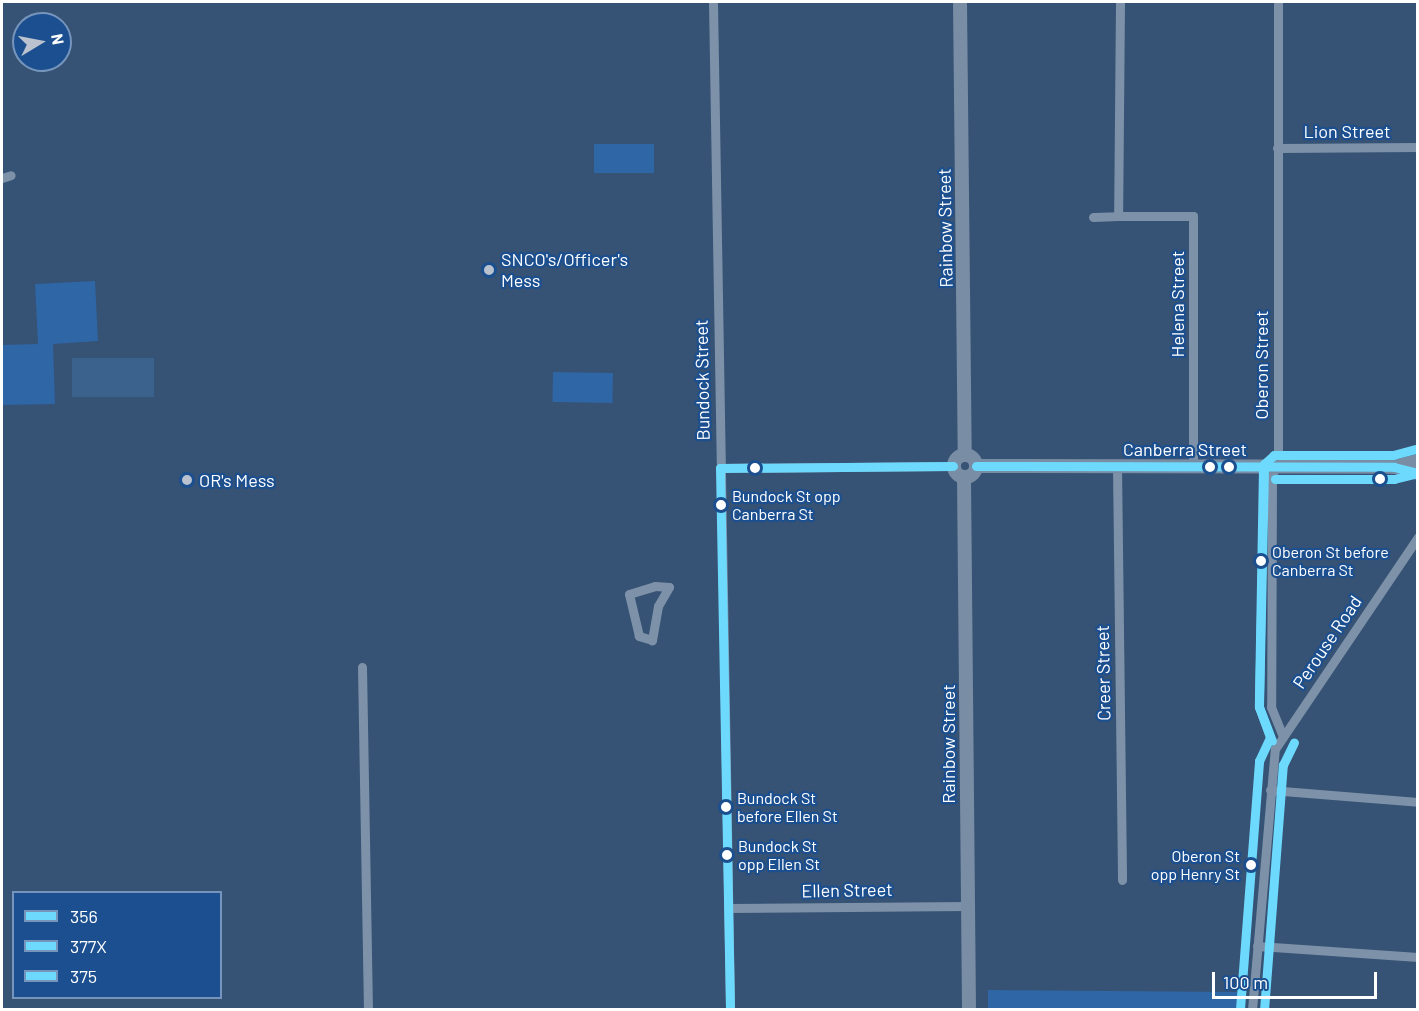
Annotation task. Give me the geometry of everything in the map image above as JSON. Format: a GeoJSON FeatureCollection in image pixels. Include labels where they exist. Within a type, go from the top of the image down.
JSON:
{"type":"FeatureCollection","features":[{"type":"Feature","properties":{"kind":"street","name":"Bundock Street"},"geometry":{"type":"LineString","coordinates":[[714,2],[730,1010]]}},
{"type":"Feature","properties":{"kind":"street","name":"Rainbow Street"},"geometry":{"type":"LineString","coordinates":[[960,2],[965,454]]}},
{"type":"Feature","properties":{"kind":"street"},"geometry":{"type":"LineString","coordinates":[[1118,216],[1120,2]]}},
{"type":"Feature","properties":{"kind":"street","name":"Oberon Street"},"geometry":{"type":"LineString","coordinates":[[1278,2],[1271,707],[1283,737]]}},
{"type":"Feature","properties":{"kind":"street","name":"Lion Street"},"geometry":{"type":"LineString","coordinates":[[1277,148],[1418,147]]}},
{"type":"Feature","properties":{"kind":"street","name":"Helena Street"},"geometry":{"type":"LineString","coordinates":[[1093,217],[1193,216],[1193,466]]}},
{"type":"Feature","properties":{"kind":"street"},"geometry":{"type":"LineString","coordinates":[[720,468],[953,466],[965,454],[976,466],[964,478],[953,466]]}},
{"type":"Feature","properties":{"kind":"street","name":"Canberra Street"},"geometry":{"type":"LineString","coordinates":[[976,466],[1394,467],[1418,461]]}},
{"type":"Feature","properties":{"kind":"street","name":"Creer Street"},"geometry":{"type":"LineString","coordinates":[[1118,466],[1122,880]]}},
{"type":"Feature","properties":{"kind":"street","name":"Canberra Street"},"geometry":{"type":"LineString","coordinates":[[1394,467],[1418,473]]}},
{"type":"Feature","properties":{"kind":"street","name":"Rainbow Street"},"geometry":{"type":"LineString","coordinates":[[964,478],[969,1010]]}},
{"type":"Feature","properties":{"kind":"street","name":"Perouse Road"},"geometry":{"type":"LineString","coordinates":[[1283,737],[1418,537]]}},
{"type":"Feature","properties":{"kind":"street"},"geometry":{"type":"LineString","coordinates":[[669,587],[658,606],[652,639],[639,636],[629,594],[669,587]]}},
{"type":"Feature","properties":{"kind":"street"},"geometry":{"type":"LineString","coordinates":[[362,667],[368,1010]]}},
{"type":"Feature","properties":{"kind":"street"},"geometry":{"type":"LineString","coordinates":[[1252,1010],[1271,762],[1283,737]]}},
{"type":"Feature","properties":{"kind":"street"},"geometry":{"type":"LineString","coordinates":[[1270,790],[1418,802]]}},
{"type":"Feature","properties":{"kind":"street","name":"Ellen Street"},"geometry":{"type":"LineString","coordinates":[[728,908],[967,906]]}},
{"type":"Feature","properties":{"kind":"street"},"geometry":{"type":"LineString","coordinates":[[1257,946],[1418,957]]}},
{"type":"Feature","properties":{"kind":"shaded area"},"geometry":{"type":"Polygon","coordinates":[[[594,144],[654,144],[654,173],[594,173],[594,144]]]}},
{"type":"Feature","properties":{"kind":"shaded area"},"geometry":{"type":"Polygon","coordinates":[[[95,281],[98,341],[53,344],[55,404],[2,405],[2,345],[38,344],[35,284],[95,281]]]}},
{"type":"Feature","properties":{"kind":"shaded area"},"geometry":{"type":"Polygon","coordinates":[[[72,358],[154,358],[154,397],[72,397],[72,358]]]}},
{"type":"Feature","properties":{"kind":"shaded area"},"geometry":{"type":"Polygon","coordinates":[[[553,372],[613,373],[612,403],[552,402],[553,372]]]}},
{"type":"Feature","properties":{"kind":"shaded area"},"geometry":{"type":"Polygon","coordinates":[[[988,990],[1238,992],[1237,1009],[988,1010],[988,990]]]}},
{"type":"Feature","properties":{"kind":"transit line","name":"375"},"geometry":{"type":"LineString","coordinates":[[1240,1009],[1259,761],[1270,737],[1259,707],[1264,464],[1274,455],[1393,455],[1415,449]]}},
{"type":"Feature","properties":{"kind":"transit line","name":"356"},"geometry":{"type":"LineString","coordinates":[[720,468],[953,466]]}},
{"type":"Feature","properties":{"kind":"transit line","name":"356"},"geometry":{"type":"LineString","coordinates":[[976,466],[1394,467],[1418,473]]}},
{"type":"Feature","properties":{"kind":"transit line","name":"377X"},"geometry":{"type":"LineString","coordinates":[[1263,467],[1259,707],[1272,741]]}},
{"type":"Feature","properties":{"kind":"transit line","name":"356"},"geometry":{"type":"LineString","coordinates":[[720,468],[730,1010]]}},
{"type":"Feature","properties":{"kind":"transit line","name":"377X"},"geometry":{"type":"LineString","coordinates":[[1275,479],[1394,479],[1418,473]]}},
{"type":"Feature","properties":{"kind":"transit line","name":"377X"},"geometry":{"type":"LineString","coordinates":[[1264,1010],[1283,765],[1294,742]]}},
{"type":"Feature","properties":{"kind":"place","name":"SNCO's/Officer's Mess"},"geometry":{"type":"Point","coordinates":[489,270]}},
{"type":"Feature","properties":{"kind":"place","name":"OR's Mess"},"geometry":{"type":"Point","coordinates":[187,480]}},
{"type":"Feature","properties":{"kind":"place","name":"Bundock St opp Canberra St"},"geometry":{"type":"Point","coordinates":[721,505]}},
{"type":"Feature","properties":{"kind":"place","name":"Oberon St before Canberra St"},"geometry":{"type":"Point","coordinates":[1261,561]}},
{"type":"Feature","properties":{"kind":"place","name":"Bundock St before Ellen St"},"geometry":{"type":"Point","coordinates":[726,807]}},
{"type":"Feature","properties":{"kind":"place","name":"Bundock St opp Ellen St"},"geometry":{"type":"Point","coordinates":[727,855]}},
{"type":"Feature","properties":{"kind":"place","name":"Oberon St opp Henry St"},"geometry":{"type":"Point","coordinates":[1251,865]}}]}
